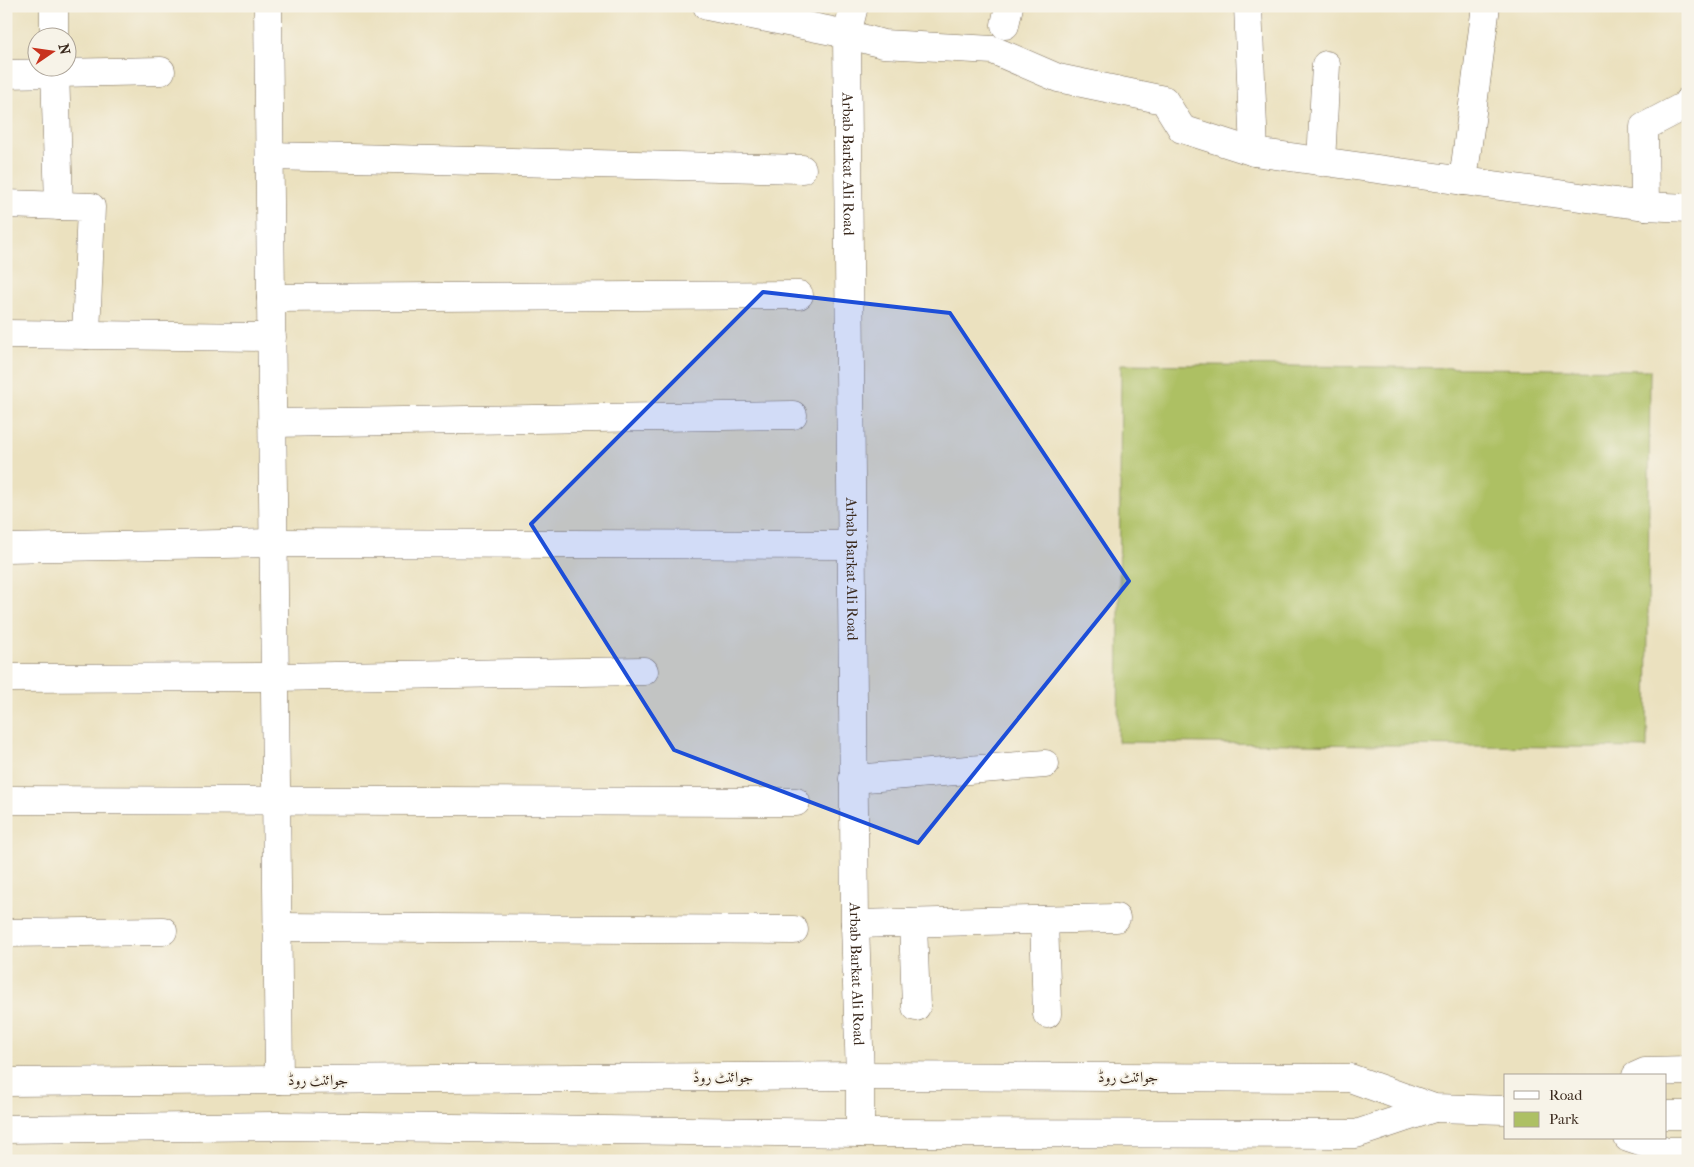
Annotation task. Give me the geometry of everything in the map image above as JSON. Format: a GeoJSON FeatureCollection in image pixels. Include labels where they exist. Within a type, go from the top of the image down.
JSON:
{"type":"FeatureCollection","features":[{"type":"Feature","properties":{"kind":"street"},"geometry":{"type":"LineString","coordinates":[[54,6],[54,28]]}},
{"type":"Feature","properties":{"kind":"street"},"geometry":{"type":"LineString","coordinates":[[268,6],[279,1080]]}},
{"type":"Feature","properties":{"kind":"street"},"geometry":{"type":"LineString","coordinates":[[707,6],[847,34],[883,44],[993,50],[1058,78],[1164,100],[1182,129],[1254,152],[1645,206],[1688,208]]}},
{"type":"Feature","properties":{"kind":"street","name":"Arbab Barkat Ali Road"},"geometry":{"type":"LineString","coordinates":[[854,6],[847,34],[855,924],[860,1133]]}},
{"type":"Feature","properties":{"kind":"street"},"geometry":{"type":"LineString","coordinates":[[1248,6],[1254,152]]}},
{"type":"Feature","properties":{"kind":"street"},"geometry":{"type":"LineString","coordinates":[[1463,181],[1486,6]]}},
{"type":"Feature","properties":{"kind":"street"},"geometry":{"type":"LineString","coordinates":[[1321,162],[1326,65]]}},
{"type":"Feature","properties":{"kind":"street"},"geometry":{"type":"LineString","coordinates":[[78,70],[161,71]]}},
{"type":"Feature","properties":{"kind":"street"},"geometry":{"type":"LineString","coordinates":[[6,74],[28,72]]}},
{"type":"Feature","properties":{"kind":"street"},"geometry":{"type":"LineString","coordinates":[[55,78],[59,206]]}},
{"type":"Feature","properties":{"kind":"street"},"geometry":{"type":"LineString","coordinates":[[1645,206],[1644,127],[1686,105],[1688,101]]}},
{"type":"Feature","properties":{"kind":"street"},"geometry":{"type":"LineString","coordinates":[[270,156],[802,169]]}},
{"type":"Feature","properties":{"kind":"street"},"geometry":{"type":"LineString","coordinates":[[6,204],[91,207],[86,335]]}},
{"type":"Feature","properties":{"kind":"street"},"geometry":{"type":"LineString","coordinates":[[271,298],[799,296]]}},
{"type":"Feature","properties":{"kind":"street"},"geometry":{"type":"LineString","coordinates":[[6,334],[272,337]]}},
{"type":"Feature","properties":{"kind":"street"},"geometry":{"type":"LineString","coordinates":[[272,423],[793,415]]}},
{"type":"Feature","properties":{"kind":"street"},"geometry":{"type":"LineString","coordinates":[[6,548],[273,543],[852,545]]}},
{"type":"Feature","properties":{"kind":"street"},"geometry":{"type":"LineString","coordinates":[[6,678],[274,677],[644,671]]}},
{"type":"Feature","properties":{"kind":"street"},"geometry":{"type":"LineString","coordinates":[[854,779],[1045,764]]}},
{"type":"Feature","properties":{"kind":"street"},"geometry":{"type":"LineString","coordinates":[[6,800],[796,802]]}},
{"type":"Feature","properties":{"kind":"street"},"geometry":{"type":"LineString","coordinates":[[855,924],[1116,918]]}},
{"type":"Feature","properties":{"kind":"street"},"geometry":{"type":"LineString","coordinates":[[1044,920],[1047,1014]]}},
{"type":"Feature","properties":{"kind":"street"},"geometry":{"type":"LineString","coordinates":[[913,923],[916,1008]]}},
{"type":"Feature","properties":{"kind":"street"},"geometry":{"type":"LineString","coordinates":[[276,927],[794,930]]}},
{"type":"Feature","properties":{"kind":"street"},"geometry":{"type":"LineString","coordinates":[[6,933],[163,931]]}},
{"type":"Feature","properties":{"kind":"street"},"geometry":{"type":"LineString","coordinates":[[1640,1074],[1645,1072],[1688,1071]]}},
{"type":"Feature","properties":{"kind":"street","name":"جوائنٹ روڈ"},"geometry":{"type":"LineString","coordinates":[[6,1082],[860,1076],[1350,1078],[1434,1108],[1504,1110]]}},
{"type":"Feature","properties":{"kind":"street","name":"جوائنٹ روڈ"},"geometry":{"type":"LineString","coordinates":[[6,1129],[278,1126],[860,1133],[1356,1134],[1434,1108]]}},
{"type":"Feature","properties":{"kind":"street"},"geometry":{"type":"LineString","coordinates":[[1666,1115],[1688,1115]]}},
{"type":"Feature","properties":{"kind":"street"},"geometry":{"type":"LineString","coordinates":[[1634,1140],[1667,1151],[1688,1151]]}},
{"type":"Feature","properties":{"kind":"highlighted area"},"geometry":{"type":"Polygon","coordinates":[[[763,292],[950,313],[1129,581],[918,843],[674,750],[531,524],[763,292]]]}},
{"type":"Feature","properties":{"kind":"green space"},"geometry":{"type":"Polygon","coordinates":[[[1121,364],[1650,370],[1647,748],[1118,742],[1121,364]]]}}]}
